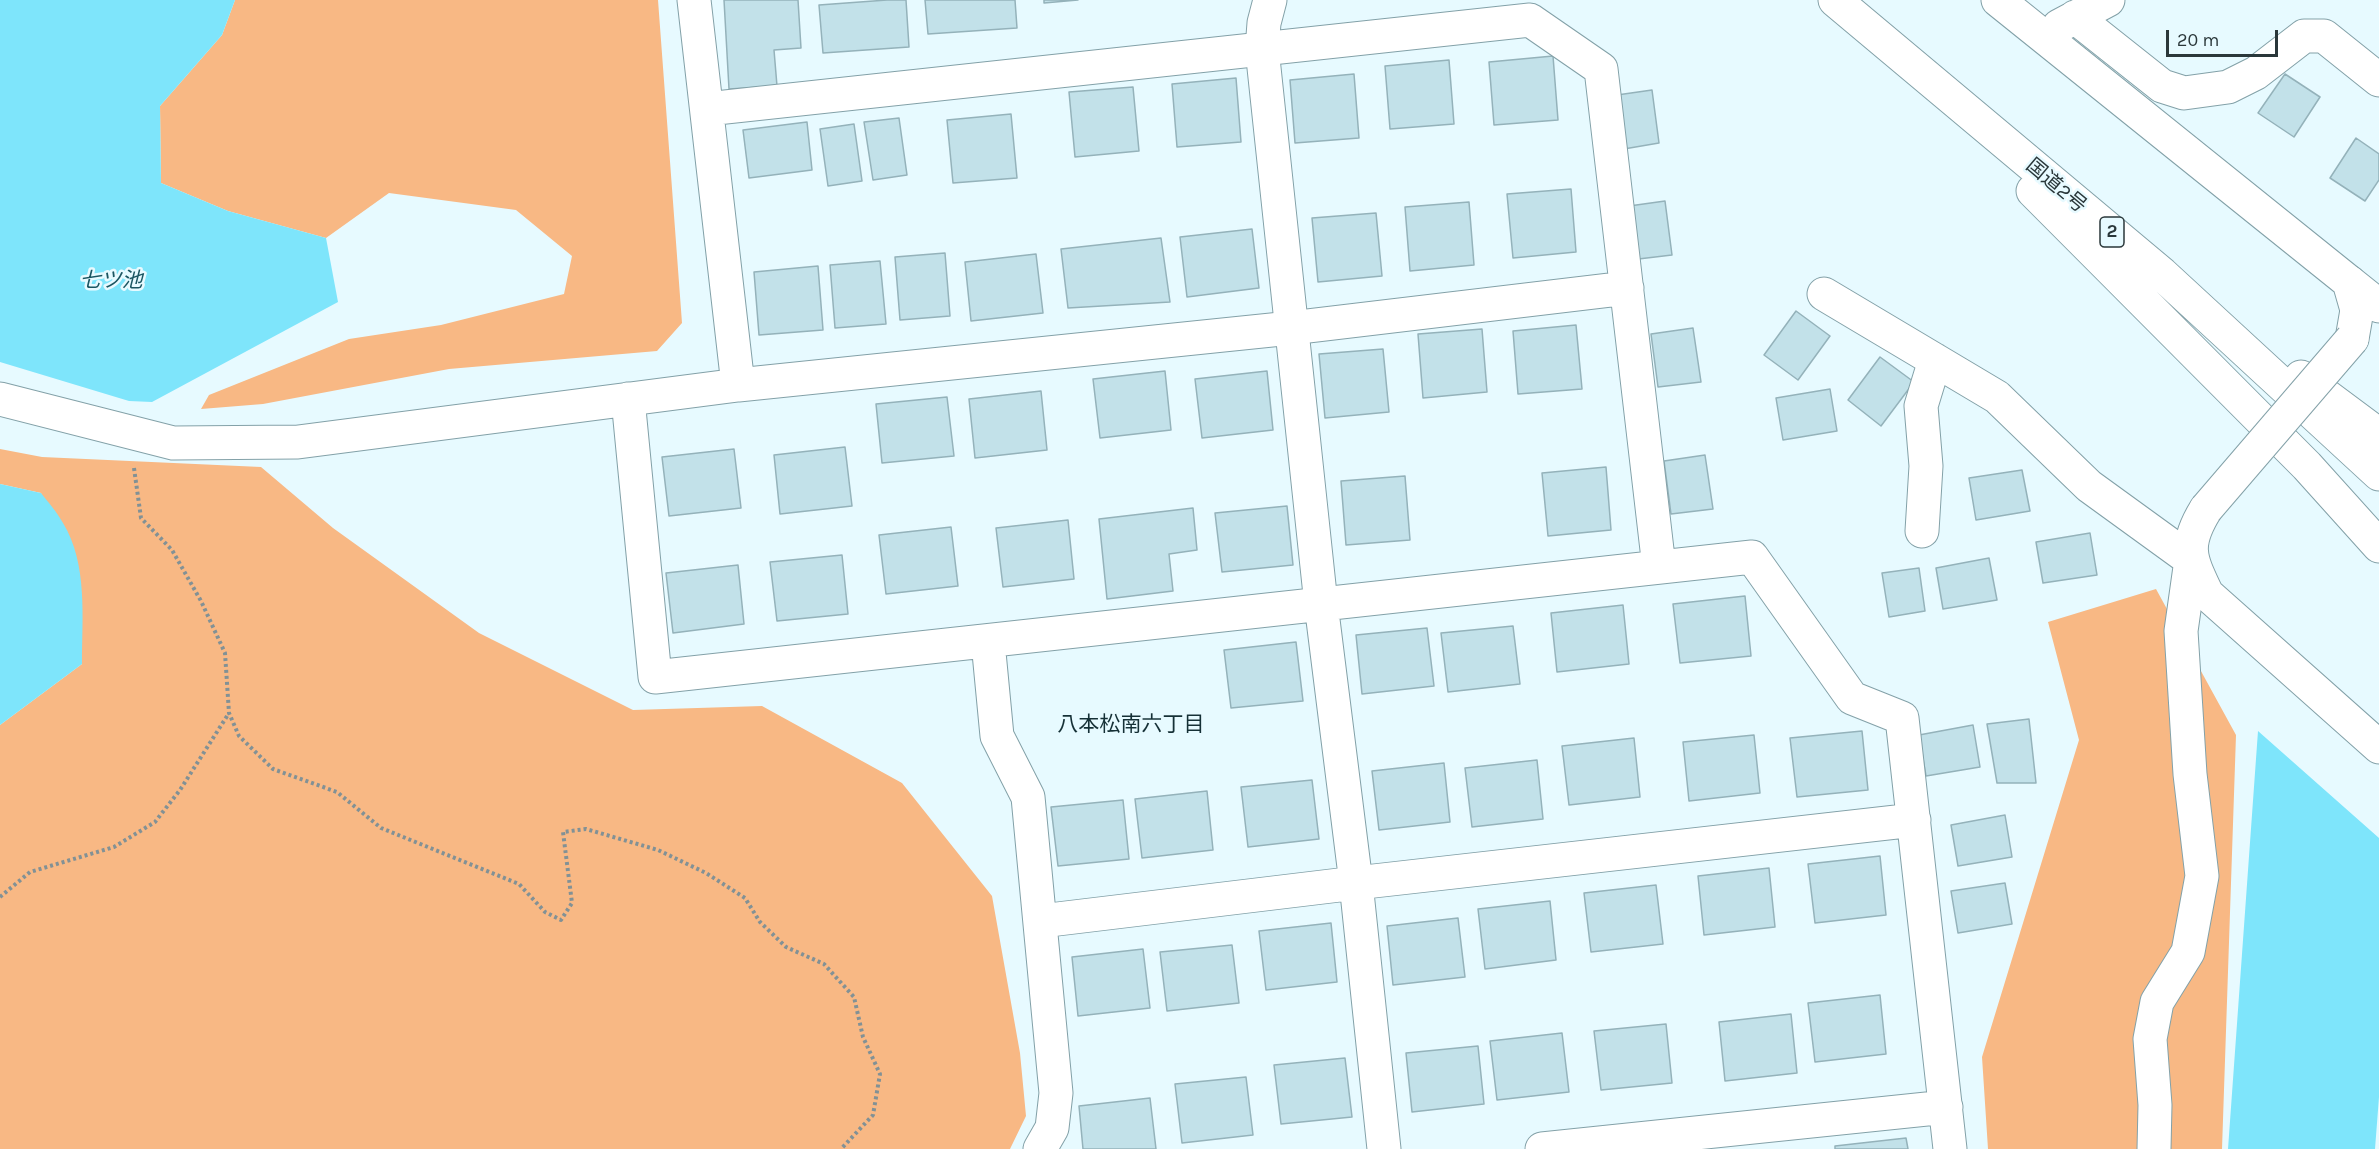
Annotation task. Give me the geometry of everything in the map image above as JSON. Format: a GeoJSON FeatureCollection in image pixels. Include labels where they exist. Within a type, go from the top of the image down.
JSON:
{"type":"FeatureCollection","features":[{"type":"Feature","properties":{"kind":"main road"},"geometry":{"type":"LineString","coordinates":[[694,0],[738,385]]}},
{"type":"Feature","properties":{"kind":"main road"},"geometry":{"type":"LineString","coordinates":[[1270,0],[1264,23],[1262,49],[1321,604],[1356,883],[1384,1149]]}},
{"type":"Feature","properties":{"kind":"main road","name":"国道2号"},"geometry":{"type":"LineString","coordinates":[[1835,0],[2162,274],[2379,474]]}},
{"type":"Feature","properties":{"kind":"main road"},"geometry":{"type":"LineString","coordinates":[[1998,0],[2379,306]]}},
{"type":"Feature","properties":{"kind":"main road"},"geometry":{"type":"LineString","coordinates":[[2041,36],[2108,0]]}},
{"type":"Feature","properties":{"kind":"main road"},"geometry":{"type":"LineString","coordinates":[[2076,17],[2162,86],[2184,93],[2228,87],[2256,73],[2304,36],[2324,36],[2379,80]]}},
{"type":"Feature","properties":{"kind":"main road"},"geometry":{"type":"LineString","coordinates":[[707,109],[1530,20],[1601,69],[1659,567]]}},
{"type":"Feature","properties":{"kind":"main road"},"geometry":{"type":"LineString","coordinates":[[1884,41],[2307,466],[2379,546]]}},
{"type":"Feature","properties":{"kind":"main road"},"geometry":{"type":"LineString","coordinates":[[2162,274],[2379,435]]}},
{"type":"Feature","properties":{"kind":"main road"},"geometry":{"type":"LineString","coordinates":[[2154,1149],[2155,1105],[2150,1039],[2157,1002],[2188,952],[2202,876],[2190,774],[2181,631],[2194,529],[2206,509],[2352,339],[2357,310],[2349,282]]}},
{"type":"Feature","properties":{"kind":"main road"},"geometry":{"type":"LineString","coordinates":[[0,399],[173,443],[298,441],[738,385],[1291,328],[1627,288]]}},
{"type":"Feature","properties":{"kind":"main road"},"geometry":{"type":"LineString","coordinates":[[1824,294],[1997,397],[2089,486],[2191,560],[2207,594],[2379,747]]}},
{"type":"Feature","properties":{"kind":"main road"},"geometry":{"type":"LineString","coordinates":[[1922,531],[1926,466],[1921,406],[1935,360]]}},
{"type":"Feature","properties":{"kind":"main road"},"geometry":{"type":"LineString","coordinates":[[628,399],[655,677],[1752,557],[1852,698],[1902,718],[1950,1149]]}},
{"type":"Feature","properties":{"kind":"main road"},"geometry":{"type":"LineString","coordinates":[[988,642],[997,736],[1028,797],[1041,921],[1056,1093],[1052,1128],[1040,1149]]}},
{"type":"Feature","properties":{"kind":"main road"},"geometry":{"type":"LineString","coordinates":[[1041,921],[1914,820]]}},
{"type":"Feature","properties":{"kind":"main road"},"geometry":{"type":"LineString","coordinates":[[1542,1149],[1946,1107]]}},
{"type":"Feature","properties":{"kind":"path"},"geometry":{"type":"LineString","coordinates":[[132,433],[135,481],[141,518],[172,550],[201,601],[225,653],[229,713],[239,736],[273,769],[337,792],[381,828],[519,884],[545,912],[561,920],[572,903],[563,832],[586,829],[658,850],[706,873],[745,898],[760,922],[786,947],[824,964],[854,997],[863,1037],[880,1074],[873,1115],[841,1149]]}},
{"type":"Feature","properties":{"kind":"path"},"geometry":{"type":"LineString","coordinates":[[0,897],[30,872],[114,847],[155,822],[180,790],[229,713]]}},
{"type":"Feature","properties":{"kind":"shaded area"},"geometry":{"type":"Polygon","coordinates":[[[235,0],[658,0],[682,323],[657,351],[449,369],[263,404],[201,409],[209,395],[349,339],[441,325],[564,294],[572,256],[516,210],[389,193],[326,238],[228,211],[161,183],[160,106],[222,35],[235,0]]]}},
{"type":"Feature","properties":{"kind":"shaded area"},"geometry":{"type":"Polygon","coordinates":[[[0,449],[42,457],[261,467],[333,528],[479,633],[633,710],[762,706],[902,783],[992,896],[1020,1053],[1026,1116],[1010,1149],[0,1149],[0,725],[82,664],[41,493],[0,484],[0,449]]]}},
{"type":"Feature","properties":{"kind":"shaded area"},"geometry":{"type":"Polygon","coordinates":[[[2156,589],[2236,735],[2222,1149],[1988,1149],[1982,1057],[2079,740],[2048,622],[2156,589]]]}},
{"type":"Feature","properties":{"kind":"water","name":"七ツ池"},"geometry":{"type":"Polygon","coordinates":[[[0,0],[235,0],[222,35],[160,106],[161,183],[228,211],[326,238],[338,302],[152,402],[129,401],[0,362],[0,0]]]}},
{"type":"Feature","properties":{"kind":"water"},"geometry":{"type":"Polygon","coordinates":[[[0,484],[41,493],[58,515],[77,556],[83,610],[82,664],[0,725],[0,484]]]}},
{"type":"Feature","properties":{"kind":"water"},"geometry":{"type":"Polygon","coordinates":[[[2258,731],[2379,838],[2379,1097],[2375,1149],[2228,1149],[2258,731]]]}},
{"type":"Feature","properties":{"kind":"building"},"geometry":{"type":"Polygon","coordinates":[[[724,0],[798,0],[801,48],[774,50],[777,86],[729,89],[724,0]]]}},
{"type":"Feature","properties":{"kind":"building"},"geometry":{"type":"Polygon","coordinates":[[[906,0],[909,47],[823,53],[819,5],[906,0]]]}},
{"type":"Feature","properties":{"kind":"building"},"geometry":{"type":"Polygon","coordinates":[[[925,0],[1015,0],[1017,28],[928,34],[925,0]]]}},
{"type":"Feature","properties":{"kind":"building"},"geometry":{"type":"Polygon","coordinates":[[[1044,0],[1078,0],[1044,3],[1044,0]]]}},
{"type":"Feature","properties":{"kind":"building"},"geometry":{"type":"Polygon","coordinates":[[[1553,56],[1558,120],[1494,125],[1489,62],[1553,56]]]}},
{"type":"Feature","properties":{"kind":"building"},"geometry":{"type":"Polygon","coordinates":[[[1449,60],[1454,124],[1390,129],[1385,66],[1449,60]]]}},
{"type":"Feature","properties":{"kind":"building"},"geometry":{"type":"Polygon","coordinates":[[[1354,74],[1359,138],[1295,143],[1290,80],[1354,74]]]}},
{"type":"Feature","properties":{"kind":"building"},"geometry":{"type":"Polygon","coordinates":[[[2285,74],[2320,97],[2294,137],[2258,113],[2285,74]]]}},
{"type":"Feature","properties":{"kind":"building"},"geometry":{"type":"Polygon","coordinates":[[[1236,78],[1241,142],[1177,147],[1172,84],[1236,78]]]}},
{"type":"Feature","properties":{"kind":"building"},"geometry":{"type":"Polygon","coordinates":[[[1133,87],[1139,151],[1075,157],[1069,92],[1133,87]]]}},
{"type":"Feature","properties":{"kind":"building"},"geometry":{"type":"Polygon","coordinates":[[[1652,90],[1659,143],[1618,150],[1610,96],[1652,90]]]}},
{"type":"Feature","properties":{"kind":"building"},"geometry":{"type":"Polygon","coordinates":[[[1011,114],[1017,178],[953,183],[947,120],[1011,114]]]}},
{"type":"Feature","properties":{"kind":"building"},"geometry":{"type":"Polygon","coordinates":[[[899,118],[907,175],[873,180],[864,122],[899,118]]]}},
{"type":"Feature","properties":{"kind":"building"},"geometry":{"type":"Polygon","coordinates":[[[807,122],[812,170],[749,178],[743,130],[807,122]]]}},
{"type":"Feature","properties":{"kind":"building"},"geometry":{"type":"Polygon","coordinates":[[[854,124],[862,181],[828,186],[820,129],[854,124]]]}},
{"type":"Feature","properties":{"kind":"building"},"geometry":{"type":"Polygon","coordinates":[[[2356,138],[2379,154],[2379,180],[2365,201],[2330,178],[2356,138]]]}},
{"type":"Feature","properties":{"kind":"building"},"geometry":{"type":"Polygon","coordinates":[[[1571,189],[1576,252],[1513,258],[1507,194],[1571,189]]]}},
{"type":"Feature","properties":{"kind":"building"},"geometry":{"type":"Polygon","coordinates":[[[1665,201],[1672,255],[1630,260],[1622,207],[1665,201]]]}},
{"type":"Feature","properties":{"kind":"building"},"geometry":{"type":"Polygon","coordinates":[[[1469,202],[1474,265],[1410,271],[1405,207],[1469,202]]]}},
{"type":"Feature","properties":{"kind":"building"},"geometry":{"type":"Polygon","coordinates":[[[1376,213],[1382,276],[1318,282],[1312,218],[1376,213]]]}},
{"type":"Feature","properties":{"kind":"building"},"geometry":{"type":"Polygon","coordinates":[[[1252,229],[1259,288],[1187,297],[1180,237],[1252,229]]]}},
{"type":"Feature","properties":{"kind":"building"},"geometry":{"type":"Polygon","coordinates":[[[1161,238],[1170,302],[1068,308],[1061,249],[1161,238]]]}},
{"type":"Feature","properties":{"kind":"building"},"geometry":{"type":"Polygon","coordinates":[[[945,253],[950,316],[900,320],[895,257],[945,253]]]}},
{"type":"Feature","properties":{"kind":"building"},"geometry":{"type":"Polygon","coordinates":[[[1036,254],[1043,313],[971,321],[965,262],[1036,254]]]}},
{"type":"Feature","properties":{"kind":"building"},"geometry":{"type":"Polygon","coordinates":[[[880,261],[886,324],[835,328],[830,265],[880,261]]]}},
{"type":"Feature","properties":{"kind":"building"},"geometry":{"type":"Polygon","coordinates":[[[818,266],[823,330],[759,335],[754,272],[818,266]]]}},
{"type":"Feature","properties":{"kind":"building"},"geometry":{"type":"Polygon","coordinates":[[[1796,311],[1830,336],[1798,380],[1764,355],[1796,311]]]}},
{"type":"Feature","properties":{"kind":"building"},"geometry":{"type":"Polygon","coordinates":[[[1576,325],[1582,389],[1518,394],[1513,331],[1576,325]]]}},
{"type":"Feature","properties":{"kind":"building"},"geometry":{"type":"Polygon","coordinates":[[[1693,328],[1701,382],[1658,387],[1651,334],[1693,328]]]}},
{"type":"Feature","properties":{"kind":"building"},"geometry":{"type":"Polygon","coordinates":[[[1482,329],[1487,392],[1423,398],[1418,334],[1482,329]]]}},
{"type":"Feature","properties":{"kind":"building"},"geometry":{"type":"Polygon","coordinates":[[[1383,349],[1389,412],[1325,418],[1319,354],[1383,349]]]}},
{"type":"Feature","properties":{"kind":"building"},"geometry":{"type":"Polygon","coordinates":[[[1880,357],[1914,382],[1881,426],[1848,400],[1880,357]]]}},
{"type":"Feature","properties":{"kind":"building"},"geometry":{"type":"Polygon","coordinates":[[[1165,371],[1171,430],[1100,438],[1093,379],[1165,371]]]}},
{"type":"Feature","properties":{"kind":"building"},"geometry":{"type":"Polygon","coordinates":[[[1267,371],[1273,430],[1202,438],[1195,379],[1267,371]]]}},
{"type":"Feature","properties":{"kind":"building"},"geometry":{"type":"Polygon","coordinates":[[[1830,389],[1837,431],[1783,440],[1776,398],[1830,389]]]}},
{"type":"Feature","properties":{"kind":"building"},"geometry":{"type":"Polygon","coordinates":[[[1041,391],[1047,450],[975,458],[969,399],[1041,391]]]}},
{"type":"Feature","properties":{"kind":"building"},"geometry":{"type":"Polygon","coordinates":[[[947,397],[954,456],[882,463],[876,404],[947,397]]]}},
{"type":"Feature","properties":{"kind":"building"},"geometry":{"type":"Polygon","coordinates":[[[845,447],[852,506],[780,514],[774,455],[845,447]]]}},
{"type":"Feature","properties":{"kind":"building"},"geometry":{"type":"Polygon","coordinates":[[[734,449],[741,508],[669,516],[662,457],[734,449]]]}},
{"type":"Feature","properties":{"kind":"building"},"geometry":{"type":"Polygon","coordinates":[[[1705,455],[1713,509],[1671,514],[1664,461],[1705,455]]]}},
{"type":"Feature","properties":{"kind":"building"},"geometry":{"type":"Polygon","coordinates":[[[1606,467],[1611,530],[1548,536],[1542,473],[1606,467]]]}},
{"type":"Feature","properties":{"kind":"building"},"geometry":{"type":"Polygon","coordinates":[[[2022,470],[2030,511],[1976,520],[1969,478],[2022,470]]]}},
{"type":"Feature","properties":{"kind":"building"},"geometry":{"type":"Polygon","coordinates":[[[1405,476],[1410,540],[1346,545],[1341,481],[1405,476]]]}},
{"type":"Feature","properties":{"kind":"building"},"geometry":{"type":"Polygon","coordinates":[[[1287,506],[1293,565],[1222,572],[1215,513],[1287,506]]]}},
{"type":"Feature","properties":{"kind":"building"},"geometry":{"type":"Polygon","coordinates":[[[1193,508],[1197,550],[1169,554],[1173,591],[1107,599],[1099,519],[1193,508]]]}},
{"type":"Feature","properties":{"kind":"building"},"geometry":{"type":"Polygon","coordinates":[[[1068,520],[1074,579],[1003,587],[996,528],[1068,520]]]}},
{"type":"Feature","properties":{"kind":"building"},"geometry":{"type":"Polygon","coordinates":[[[951,527],[958,586],[886,594],[879,535],[951,527]]]}},
{"type":"Feature","properties":{"kind":"building"},"geometry":{"type":"Polygon","coordinates":[[[2090,533],[2097,575],[2043,583],[2036,542],[2090,533]]]}},
{"type":"Feature","properties":{"kind":"building"},"geometry":{"type":"Polygon","coordinates":[[[842,555],[848,614],[777,621],[770,562],[842,555]]]}},
{"type":"Feature","properties":{"kind":"building"},"geometry":{"type":"Polygon","coordinates":[[[1989,558],[1997,600],[1943,609],[1936,568],[1989,558]]]}},
{"type":"Feature","properties":{"kind":"building"},"geometry":{"type":"Polygon","coordinates":[[[738,565],[744,624],[673,633],[666,573],[738,565]]]}},
{"type":"Feature","properties":{"kind":"building"},"geometry":{"type":"Polygon","coordinates":[[[1919,568],[1925,611],[1889,617],[1882,573],[1919,568]]]}},
{"type":"Feature","properties":{"kind":"building"},"geometry":{"type":"Polygon","coordinates":[[[1745,596],[1751,656],[1680,663],[1673,604],[1745,596]]]}},
{"type":"Feature","properties":{"kind":"building"},"geometry":{"type":"Polygon","coordinates":[[[1623,605],[1629,664],[1557,672],[1551,613],[1623,605]]]}},
{"type":"Feature","properties":{"kind":"building"},"geometry":{"type":"Polygon","coordinates":[[[1513,626],[1520,684],[1448,692],[1441,633],[1513,626]]]}},
{"type":"Feature","properties":{"kind":"building"},"geometry":{"type":"Polygon","coordinates":[[[1427,628],[1434,686],[1362,694],[1356,635],[1427,628]]]}},
{"type":"Feature","properties":{"kind":"building"},"geometry":{"type":"Polygon","coordinates":[[[1296,642],[1303,701],[1231,708],[1224,650],[1296,642]]]}},
{"type":"Feature","properties":{"kind":"building"},"geometry":{"type":"Polygon","coordinates":[[[2029,719],[2036,783],[1997,783],[1987,724],[2029,719]]]}},
{"type":"Feature","properties":{"kind":"building"},"geometry":{"type":"Polygon","coordinates":[[[1973,725],[1980,767],[1926,776],[1919,735],[1973,725]]]}},
{"type":"Feature","properties":{"kind":"building"},"geometry":{"type":"Polygon","coordinates":[[[1862,731],[1868,790],[1797,797],[1790,738],[1862,731]]]}},
{"type":"Feature","properties":{"kind":"building"},"geometry":{"type":"Polygon","coordinates":[[[1754,735],[1760,793],[1689,801],[1683,742],[1754,735]]]}},
{"type":"Feature","properties":{"kind":"building"},"geometry":{"type":"Polygon","coordinates":[[[1634,738],[1640,797],[1569,805],[1562,746],[1634,738]]]}},
{"type":"Feature","properties":{"kind":"building"},"geometry":{"type":"Polygon","coordinates":[[[1537,760],[1543,819],[1472,827],[1465,768],[1537,760]]]}},
{"type":"Feature","properties":{"kind":"building"},"geometry":{"type":"Polygon","coordinates":[[[1444,763],[1450,822],[1379,830],[1372,771],[1444,763]]]}},
{"type":"Feature","properties":{"kind":"building"},"geometry":{"type":"Polygon","coordinates":[[[1312,780],[1319,839],[1248,847],[1241,787],[1312,780]]]}},
{"type":"Feature","properties":{"kind":"building"},"geometry":{"type":"Polygon","coordinates":[[[1207,791],[1213,850],[1142,858],[1135,799],[1207,791]]]}},
{"type":"Feature","properties":{"kind":"building"},"geometry":{"type":"Polygon","coordinates":[[[1123,800],[1129,859],[1058,866],[1051,807],[1123,800]]]}},
{"type":"Feature","properties":{"kind":"building"},"geometry":{"type":"Polygon","coordinates":[[[2005,815],[2012,857],[1958,866],[1951,825],[2005,815]]]}},
{"type":"Feature","properties":{"kind":"building"},"geometry":{"type":"Polygon","coordinates":[[[1880,856],[1886,915],[1815,923],[1808,864],[1880,856]]]}},
{"type":"Feature","properties":{"kind":"building"},"geometry":{"type":"Polygon","coordinates":[[[1769,868],[1775,927],[1704,935],[1698,876],[1769,868]]]}},
{"type":"Feature","properties":{"kind":"building"},"geometry":{"type":"Polygon","coordinates":[[[2005,883],[2012,924],[1958,933],[1951,891],[2005,883]]]}},
{"type":"Feature","properties":{"kind":"building"},"geometry":{"type":"Polygon","coordinates":[[[1656,885],[1663,944],[1591,952],[1584,893],[1656,885]]]}},
{"type":"Feature","properties":{"kind":"building"},"geometry":{"type":"Polygon","coordinates":[[[1550,901],[1556,960],[1485,969],[1478,909],[1550,901]]]}},
{"type":"Feature","properties":{"kind":"building"},"geometry":{"type":"Polygon","coordinates":[[[1458,918],[1465,977],[1393,985],[1387,926],[1458,918]]]}},
{"type":"Feature","properties":{"kind":"building"},"geometry":{"type":"Polygon","coordinates":[[[1331,923],[1337,982],[1266,990],[1259,931],[1331,923]]]}},
{"type":"Feature","properties":{"kind":"building"},"geometry":{"type":"Polygon","coordinates":[[[1232,945],[1239,1003],[1167,1011],[1160,952],[1232,945]]]}},
{"type":"Feature","properties":{"kind":"building"},"geometry":{"type":"Polygon","coordinates":[[[1143,949],[1150,1008],[1078,1016],[1072,957],[1143,949]]]}},
{"type":"Feature","properties":{"kind":"building"},"geometry":{"type":"Polygon","coordinates":[[[1880,995],[1886,1054],[1815,1062],[1808,1003],[1880,995]]]}},
{"type":"Feature","properties":{"kind":"building"},"geometry":{"type":"Polygon","coordinates":[[[1791,1014],[1797,1073],[1725,1081],[1719,1022],[1791,1014]]]}},
{"type":"Feature","properties":{"kind":"building"},"geometry":{"type":"Polygon","coordinates":[[[1666,1024],[1672,1083],[1601,1090],[1594,1031],[1666,1024]]]}},
{"type":"Feature","properties":{"kind":"building"},"geometry":{"type":"Polygon","coordinates":[[[1562,1033],[1569,1092],[1497,1100],[1490,1041],[1562,1033]]]}},
{"type":"Feature","properties":{"kind":"building"},"geometry":{"type":"Polygon","coordinates":[[[1478,1046],[1484,1104],[1412,1112],[1406,1053],[1478,1046]]]}},
{"type":"Feature","properties":{"kind":"building"},"geometry":{"type":"Polygon","coordinates":[[[1345,1058],[1352,1117],[1281,1124],[1274,1065],[1345,1058]]]}},
{"type":"Feature","properties":{"kind":"building"},"geometry":{"type":"Polygon","coordinates":[[[1246,1077],[1253,1135],[1182,1143],[1175,1084],[1246,1077]]]}},
{"type":"Feature","properties":{"kind":"building"},"geometry":{"type":"Polygon","coordinates":[[[1150,1098],[1156,1149],[1083,1149],[1079,1106],[1150,1098]]]}},
{"type":"Feature","properties":{"kind":"building"},"geometry":{"type":"Polygon","coordinates":[[[1906,1138],[1908,1149],[1835,1149],[1835,1146],[1906,1138]]]}},
{"type":"Feature","properties":{"kind":"district","name":"八本松南六丁目"},"geometry":{"type":"Point","coordinates":[1131,725]}}]}
